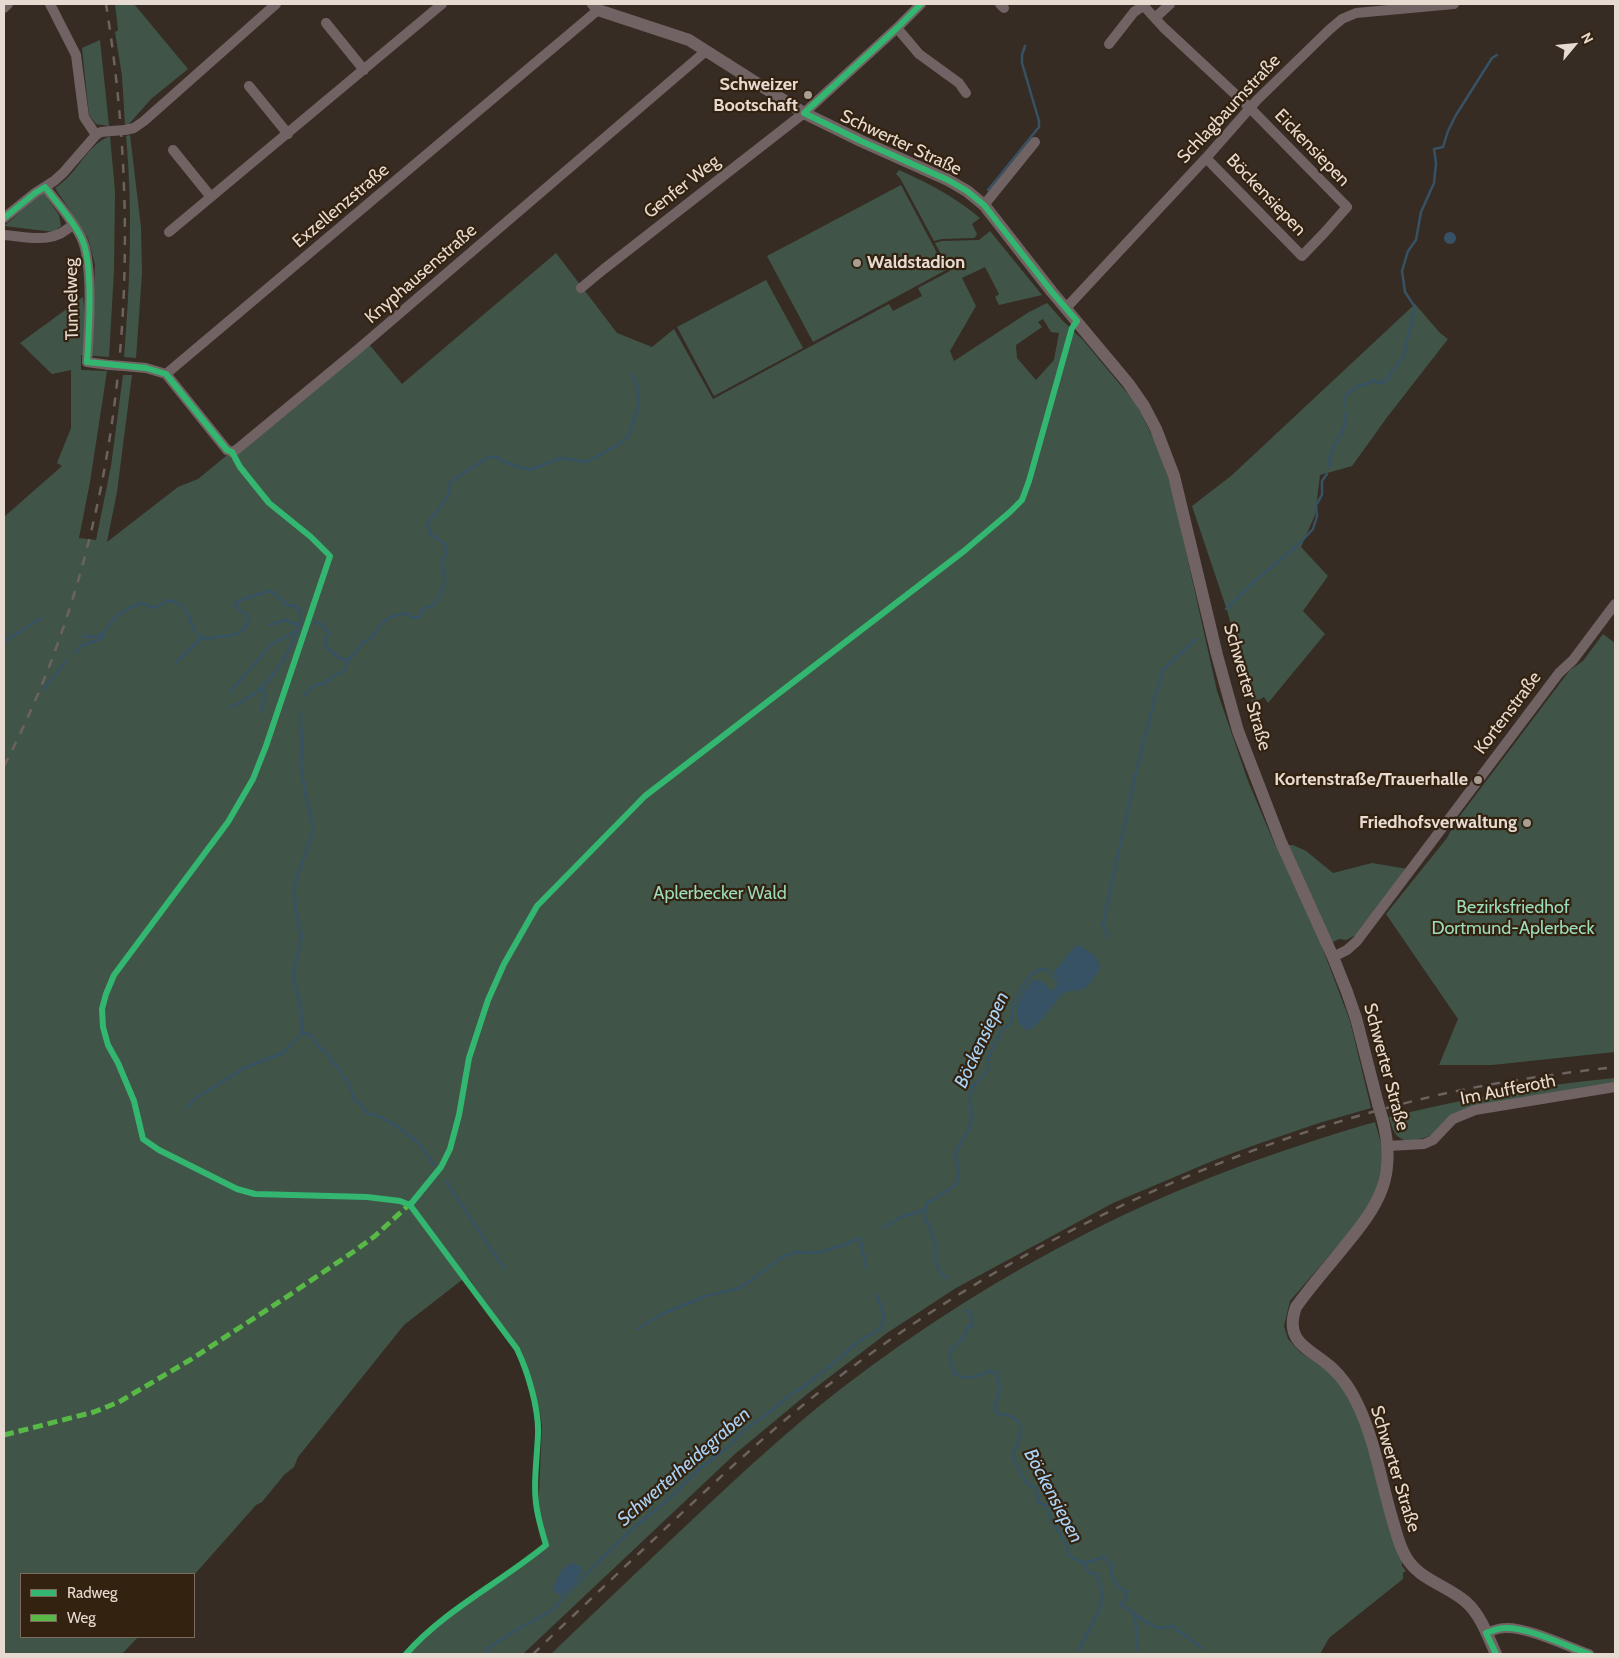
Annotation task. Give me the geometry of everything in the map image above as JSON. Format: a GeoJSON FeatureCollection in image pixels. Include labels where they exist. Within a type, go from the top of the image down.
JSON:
{"type":"FeatureCollection","features":[{"type":"Feature","properties":{"kind":"street"},"geometry":{"type":"LineString","coordinates":[[4,8],[8,4]]}},
{"type":"Feature","properties":{"kind":"street"},"geometry":{"type":"LineString","coordinates":[[50,4],[76,55],[84,117],[96,135]]}},
{"type":"Feature","properties":{"kind":"street"},"geometry":{"type":"LineString","coordinates":[[4,218],[63,173],[96,135],[101,132],[134,128],[144,121],[276,4]]}},
{"type":"Feature","properties":{"kind":"street"},"geometry":{"type":"LineString","coordinates":[[169,232],[288,134],[440,4]]}},
{"type":"Feature","properties":{"kind":"street","name":"Genfer Weg"},"geometry":{"type":"LineString","coordinates":[[582,288],[804,113],[921,4]]}},
{"type":"Feature","properties":{"kind":"street"},"geometry":{"type":"LineString","coordinates":[[1155,18],[1170,4]]}},
{"type":"Feature","properties":{"kind":"street","name":"Schlagbaumstraße"},"geometry":{"type":"LineString","coordinates":[[1066,308],[1250,108],[1342,19],[1356,13],[1454,4]]}},
{"type":"Feature","properties":{"kind":"street"},"geometry":{"type":"LineString","coordinates":[[1108,44],[1134,12],[1143,5],[1250,108]]}},
{"type":"Feature","properties":{"kind":"street","name":"Schwerter Straße"},"geometry":{"type":"LineString","coordinates":[[595,7],[689,40],[760,87],[804,113],[948,180],[967,191],[984,205],[1122,376],[1138,398],[1156,429],[1174,476],[1219,663],[1238,731],[1280,840],[1333,956],[1356,1018],[1388,1146],[1386,1176],[1375,1206],[1368,1218],[1296,1307],[1291,1325],[1299,1342],[1339,1376],[1358,1405],[1405,1556],[1418,1572],[1468,1603],[1496,1654]]}},
{"type":"Feature","properties":{"kind":"street","name":"Exzellenzstraße"},"geometry":{"type":"LineString","coordinates":[[166,374],[595,7]]}},
{"type":"Feature","properties":{"kind":"street"},"geometry":{"type":"LineString","coordinates":[[326,23],[364,70]]}},
{"type":"Feature","properties":{"kind":"street"},"geometry":{"type":"LineString","coordinates":[[897,28],[919,54],[959,84],[966,93]]}},
{"type":"Feature","properties":{"kind":"street","name":"Knyphausenstraße"},"geometry":{"type":"LineString","coordinates":[[166,374],[227,450],[232,452],[236,450],[357,350],[706,51]]}},
{"type":"Feature","properties":{"kind":"street"},"geometry":{"type":"LineString","coordinates":[[249,86],[288,134]]}},
{"type":"Feature","properties":{"kind":"street","name":"Eickensiepen"},"geometry":{"type":"LineString","coordinates":[[1250,108],[1347,207],[1302,256]]}},
{"type":"Feature","properties":{"kind":"street"},"geometry":{"type":"LineString","coordinates":[[984,205],[1035,142]]}},
{"type":"Feature","properties":{"kind":"street"},"geometry":{"type":"LineString","coordinates":[[173,150],[211,197]]}},
{"type":"Feature","properties":{"kind":"street","name":"Böckensiepen"},"geometry":{"type":"LineString","coordinates":[[1206,158],[1302,256]]}},
{"type":"Feature","properties":{"kind":"street","name":"Tunnelweg"},"geometry":{"type":"LineString","coordinates":[[45,187],[82,237],[88,256],[87,362],[146,368],[166,374]]}},
{"type":"Feature","properties":{"kind":"street"},"geometry":{"type":"LineString","coordinates":[[4,235],[49,238],[59,236],[73,224]]}},
{"type":"Feature","properties":{"kind":"street","name":"Kortenstraße"},"geometry":{"type":"LineString","coordinates":[[1333,956],[1347,950],[1356,941],[1559,673],[1573,660],[1615,604]]}},
{"type":"Feature","properties":{"kind":"street","name":"Im Aufferoth"},"geometry":{"type":"LineString","coordinates":[[1388,1146],[1424,1144],[1433,1140],[1453,1119],[1475,1110],[1615,1088]]}},
{"type":"Feature","properties":{"kind":"street"},"geometry":{"type":"LineString","coordinates":[[1486,1634],[1497,1629],[1508,1628],[1526,1631],[1589,1654]]}},
{"type":"Feature","properties":{"kind":"green space"},"geometry":{"type":"Polygon","coordinates":[[[115,4],[134,4],[188,69],[151,99],[129,124],[125,125],[122,76],[115,32],[118,30],[115,4]]]}},
{"type":"Feature","properties":{"kind":"green space"},"geometry":{"type":"Polygon","coordinates":[[[100,40],[109,126],[96,124],[89,115],[82,48],[100,40]]]}},
{"type":"Feature","properties":{"kind":"green space"},"geometry":{"type":"Polygon","coordinates":[[[130,135],[141,227],[142,273],[136,358],[124,357],[130,246],[126,136],[130,135]]]}},
{"type":"Feature","properties":{"kind":"green space","name":"Aplerbecker Wald"},"geometry":{"type":"Polygon","coordinates":[[[110,136],[115,191],[114,271],[109,357],[81,355],[81,370],[107,371],[90,482],[79,538],[96,540],[111,466],[123,375],[132,375],[117,492],[107,542],[178,487],[198,479],[226,456],[235,455],[368,343],[402,384],[556,253],[617,333],[652,347],[674,329],[713,399],[889,304],[893,311],[922,296],[918,288],[950,271],[935,243],[942,241],[979,240],[990,231],[1042,295],[999,305],[995,297],[999,294],[985,267],[962,278],[976,306],[950,351],[954,361],[1029,312],[1047,303],[1083,340],[1137,405],[1157,446],[1172,489],[1217,691],[1248,781],[1275,845],[1293,845],[1306,851],[1333,873],[1372,863],[1408,869],[1356,935],[1346,940],[1339,939],[1322,947],[1350,1021],[1371,1108],[1319,1123],[1252,1146],[1113,1203],[956,1288],[887,1333],[806,1395],[735,1454],[523,1654],[409,1654],[440,1624],[545,1548],[538,1515],[542,1426],[540,1412],[522,1352],[467,1276],[404,1325],[298,1457],[294,1467],[284,1475],[262,1502],[256,1505],[195,1574],[20,1573],[20,1638],[137,1638],[122,1654],[4,1654],[4,517],[62,466],[57,463],[71,428],[71,370],[52,374],[20,343],[83,297],[85,313],[93,311],[95,265],[88,238],[55,188],[68,177],[98,143],[110,136]],[[1043,319],[1038,322],[1042,327],[1016,345],[1017,358],[1036,380],[1054,360],[1059,333],[1051,332],[1043,319]]]}},
{"type":"Feature","properties":{"kind":"green space"},"geometry":{"type":"Polygon","coordinates":[[[899,170],[941,191],[961,203],[980,218],[972,224],[977,234],[976,236],[974,238],[934,241],[900,178],[896,174],[899,170]]]}},
{"type":"Feature","properties":{"kind":"green space","name":"Waldstadion"},"geometry":{"type":"Polygon","coordinates":[[[901,185],[946,270],[813,342],[767,256],[901,185]]]}},
{"type":"Feature","properties":{"kind":"green space"},"geometry":{"type":"Polygon","coordinates":[[[43,192],[59,215],[61,226],[54,232],[4,226],[43,192]]]}},
{"type":"Feature","properties":{"kind":"green space"},"geometry":{"type":"Polygon","coordinates":[[[766,280],[803,348],[714,396],[677,327],[766,280]]]}},
{"type":"Feature","properties":{"kind":"green space"},"geometry":{"type":"Polygon","coordinates":[[[1415,304],[1440,333],[1448,339],[1352,466],[1320,475],[1315,515],[1301,547],[1328,576],[1303,611],[1325,634],[1268,703],[1264,697],[1252,704],[1227,610],[1192,506],[1231,476],[1415,304]]]}},
{"type":"Feature","properties":{"kind":"green space","name":"Bezirksfriedhof Dortmund-Aplerbeck"},"geometry":{"type":"Polygon","coordinates":[[[1603,634],[1615,643],[1615,1052],[1492,1065],[1439,1065],[1458,1019],[1386,914],[1447,838],[1456,821],[1570,670],[1583,661],[1603,634]]]}},
{"type":"Feature","properties":{"kind":"green space"},"geometry":{"type":"Polygon","coordinates":[[[1615,1078],[1615,1085],[1463,1110],[1432,1135],[1417,1140],[1405,1141],[1397,1136],[1389,1117],[1501,1093],[1615,1078]]]}},
{"type":"Feature","properties":{"kind":"green space"},"geometry":{"type":"Polygon","coordinates":[[[1375,1122],[1382,1147],[1382,1164],[1375,1195],[1353,1228],[1290,1301],[1284,1326],[1288,1339],[1300,1352],[1338,1378],[1358,1414],[1402,1566],[1406,1571],[1403,1573],[1403,1579],[1329,1638],[1320,1654],[551,1654],[657,1553],[803,1419],[901,1344],[994,1284],[1058,1248],[1125,1214],[1231,1170],[1302,1144],[1375,1122]]]}},
{"type":"Feature","properties":{"kind":"water"},"geometry":{"type":"Polygon","coordinates":[[[1448,232],[1452,232],[1456,238],[1452,244],[1448,244],[1444,240],[1444,236],[1448,232]]]}},
{"type":"Feature","properties":{"kind":"water","name":"Böckensiepen"},"geometry":{"type":"Polygon","coordinates":[[[1079,945],[1095,956],[1101,967],[1089,985],[1081,990],[1062,994],[1031,1030],[1024,1029],[1017,1016],[1020,998],[1033,980],[1041,980],[1052,991],[1058,982],[1054,971],[1072,950],[1079,945]]]}},
{"type":"Feature","properties":{"kind":"water"},"geometry":{"type":"Polygon","coordinates":[[[574,1563],[582,1567],[582,1571],[571,1587],[560,1596],[553,1587],[563,1569],[574,1563]]]}},
{"type":"Feature","properties":{"kind":"waterway"},"geometry":{"type":"LineString","coordinates":[[988,190],[1039,127],[1039,121],[1022,63],[1025,46]]}},
{"type":"Feature","properties":{"kind":"waterway","name":"Böckensiepen"},"geometry":{"type":"LineString","coordinates":[[1345,406],[1344,401],[1348,392],[1372,380],[1379,383],[1385,381],[1403,358],[1415,307],[1405,292],[1402,271],[1408,251],[1416,240],[1421,212],[1434,183],[1436,163],[1434,149],[1443,147],[1456,115],[1492,58],[1497,55]]}},
{"type":"Feature","properties":{"kind":"waterway"},"geometry":{"type":"LineString","coordinates":[[348,660],[363,642],[374,635],[386,620],[406,613],[413,618],[419,617],[423,609],[433,605],[440,597],[445,579],[442,561],[447,552],[443,542],[431,535],[427,524],[447,497],[450,490],[450,482],[489,457],[496,457],[504,462],[529,470],[561,458],[587,462],[619,444],[628,437],[639,405],[637,385],[632,374]]}},
{"type":"Feature","properties":{"kind":"waterway","name":"Böckensiepen"},"geometry":{"type":"LineString","coordinates":[[1329,466],[1332,451],[1344,427],[1345,412]]}},
{"type":"Feature","properties":{"kind":"waterway","name":"Böckensiepen"},"geometry":{"type":"LineString","coordinates":[[1226,609],[1257,579],[1299,544],[1313,529],[1317,516],[1316,505],[1322,495],[1322,481],[1327,474]]}},
{"type":"Feature","properties":{"kind":"waterway"},"geometry":{"type":"LineString","coordinates":[[83,636],[91,637],[101,634],[118,615],[140,603],[155,608],[169,600],[178,603],[184,608],[195,631],[199,635],[210,639],[233,635],[242,631],[249,622],[247,614],[239,610],[235,605],[237,602],[267,591],[275,593],[287,605],[295,606],[301,611],[297,632],[288,652],[269,680],[252,695],[231,707]]}},
{"type":"Feature","properties":{"kind":"waterway"},"geometry":{"type":"LineString","coordinates":[[4,642],[41,618]]}},
{"type":"Feature","properties":{"kind":"waterway"},"geometry":{"type":"LineString","coordinates":[[269,625],[285,620],[298,625]]}},
{"type":"Feature","properties":{"kind":"waterway"},"geometry":{"type":"LineString","coordinates":[[315,622],[323,625],[329,633],[325,640],[326,647],[339,658],[348,660]]}},
{"type":"Feature","properties":{"kind":"waterway"},"geometry":{"type":"LineString","coordinates":[[230,692],[271,645],[296,631]]}},
{"type":"Feature","properties":{"kind":"waterway"},"geometry":{"type":"LineString","coordinates":[[74,653],[81,646],[103,638],[104,633]]}},
{"type":"Feature","properties":{"kind":"waterway"},"geometry":{"type":"LineString","coordinates":[[177,662],[202,637]]}},
{"type":"Feature","properties":{"kind":"waterway","name":"Böckensiepen"},"geometry":{"type":"LineString","coordinates":[[1109,938],[1103,924],[1136,772],[1159,683],[1163,670],[1196,639]]}},
{"type":"Feature","properties":{"kind":"waterway"},"geometry":{"type":"LineString","coordinates":[[305,695],[315,685],[323,684],[344,671],[348,660]]}},
{"type":"Feature","properties":{"kind":"waterway"},"geometry":{"type":"LineString","coordinates":[[44,689],[66,661]]}},
{"type":"Feature","properties":{"kind":"waterway"},"geometry":{"type":"LineString","coordinates":[[262,711],[265,696],[263,688]]}},
{"type":"Feature","properties":{"kind":"waterway"},"geometry":{"type":"LineString","coordinates":[[186,1108],[196,1098],[244,1068],[283,1053],[302,1033],[301,1010],[293,973],[302,936],[296,913],[294,885],[312,836],[313,827],[301,767],[300,712]]}},
{"type":"Feature","properties":{"kind":"waterway","name":"Böckensiepen"},"geometry":{"type":"LineString","coordinates":[[946,1278],[940,1273],[936,1261],[936,1249],[931,1228],[925,1219],[925,1208],[927,1203],[956,1185],[959,1172],[955,1153],[969,1129],[972,1119],[970,1095],[974,1085],[988,1070],[989,1056],[1003,1029],[1010,1024],[1014,1004],[1027,980],[1042,969],[1053,975],[1056,980],[1059,980]]}},
{"type":"Feature","properties":{"kind":"waterway"},"geometry":{"type":"LineString","coordinates":[[303,1033],[311,1035],[319,1047],[327,1053],[332,1062],[338,1067],[342,1076],[348,1081],[355,1101],[368,1114],[381,1117],[405,1132],[419,1144],[434,1165]]}},
{"type":"Feature","properties":{"kind":"waterway"},"geometry":{"type":"LineString","coordinates":[[446,1181],[504,1268]]}},
{"type":"Feature","properties":{"kind":"waterway","name":"Schwerterheidegraben"},"geometry":{"type":"LineString","coordinates":[[882,1228],[901,1217],[925,1208]]}},
{"type":"Feature","properties":{"kind":"waterway"},"geometry":{"type":"LineString","coordinates":[[637,1329],[662,1314],[706,1296],[740,1288],[784,1256],[796,1252],[816,1253],[860,1238],[866,1268]]}},
{"type":"Feature","properties":{"kind":"waterway","name":"Schwerterheidegraben"},"geometry":{"type":"LineString","coordinates":[[484,1654],[490,1647],[511,1633],[551,1611],[631,1530],[669,1499],[698,1470],[728,1447],[746,1428],[803,1387],[856,1343],[881,1328],[884,1315],[876,1294]]}},
{"type":"Feature","properties":{"kind":"waterway"},"geometry":{"type":"LineString","coordinates":[[966,1311],[970,1312],[973,1324],[968,1328]]}},
{"type":"Feature","properties":{"kind":"waterway","name":"Böckensiepen"},"geometry":{"type":"LineString","coordinates":[[969,1324],[963,1338],[950,1351],[951,1364],[955,1374],[968,1378],[988,1371],[996,1373],[1000,1390],[995,1410],[997,1413],[1018,1420],[1021,1430],[1017,1445],[1012,1454],[1024,1479],[1036,1488],[1038,1502],[1047,1506],[1052,1521],[1067,1545],[1068,1555],[1082,1562],[1093,1561],[1103,1557],[1112,1565],[1111,1576],[1119,1587],[1127,1592],[1121,1605],[1156,1627],[1172,1626],[1202,1648]]}},
{"type":"Feature","properties":{"kind":"waterway"},"geometry":{"type":"LineString","coordinates":[[1078,1651],[1098,1613],[1103,1594],[1097,1574],[1089,1573],[1083,1563]]}},
{"type":"Feature","properties":{"kind":"waterway"},"geometry":{"type":"LineString","coordinates":[[1135,1613],[1137,1650]]}},
{"type":"Feature","properties":{"kind":"railway"},"geometry":{"type":"LineString","coordinates":[[4,766],[45,677],[77,585],[100,491],[116,394],[124,296],[124,198],[118,100],[106,4]]}},
{"type":"Feature","properties":{"kind":"railway"},"geometry":{"type":"LineString","coordinates":[[533,1654],[726,1472],[814,1396],[895,1336],[966,1290],[1040,1247],[1115,1209],[1192,1174],[1272,1144],[1352,1118],[1434,1096],[1479,1087],[1615,1067]]}},
{"type":"Feature","properties":{"kind":"marked path"},"geometry":{"type":"LineString","coordinates":[[4,1435],[94,1412],[119,1402],[190,1360],[353,1252],[375,1236],[412,1202]]}},
{"type":"Feature","properties":{"kind":"cycle path"},"geometry":{"type":"LineString","coordinates":[[410,1205],[441,1167],[450,1149],[459,1115],[469,1058],[488,1000],[504,964],[537,906],[645,796],[964,551],[1022,500],[1072,328],[1077,321],[984,205],[967,191],[948,180],[804,113],[921,4]]}},
{"type":"Feature","properties":{"kind":"cycle path"},"geometry":{"type":"LineString","coordinates":[[4,218],[45,187],[73,224],[85,248],[90,298],[87,362],[146,368],[166,374],[227,450],[232,452],[240,467],[269,503],[311,537],[330,556],[266,746],[253,779],[228,822],[114,975],[102,1009],[103,1027],[108,1045],[134,1101],[143,1139],[159,1150],[237,1189],[255,1194],[367,1197],[400,1201],[410,1205],[517,1349],[529,1379],[537,1413],[538,1434],[535,1495],[546,1545],[438,1623],[406,1654]]}},
{"type":"Feature","properties":{"kind":"cycle path"},"geometry":{"type":"LineString","coordinates":[[1496,1654],[1486,1633],[1505,1628],[1536,1634],[1589,1654]]}},
{"type":"Feature","properties":{"kind":"place","name":"Schweizer Bootschaft"},"geometry":{"type":"Point","coordinates":[808,95]}},
{"type":"Feature","properties":{"kind":"place","name":"Waldstadion"},"geometry":{"type":"Point","coordinates":[857,263]}},
{"type":"Feature","properties":{"kind":"place","name":"Kortenstraße/Trauerhalle"},"geometry":{"type":"Point","coordinates":[1478,780]}},
{"type":"Feature","properties":{"kind":"place","name":"Friedhofsverwaltung"},"geometry":{"type":"Point","coordinates":[1527,823]}}]}
